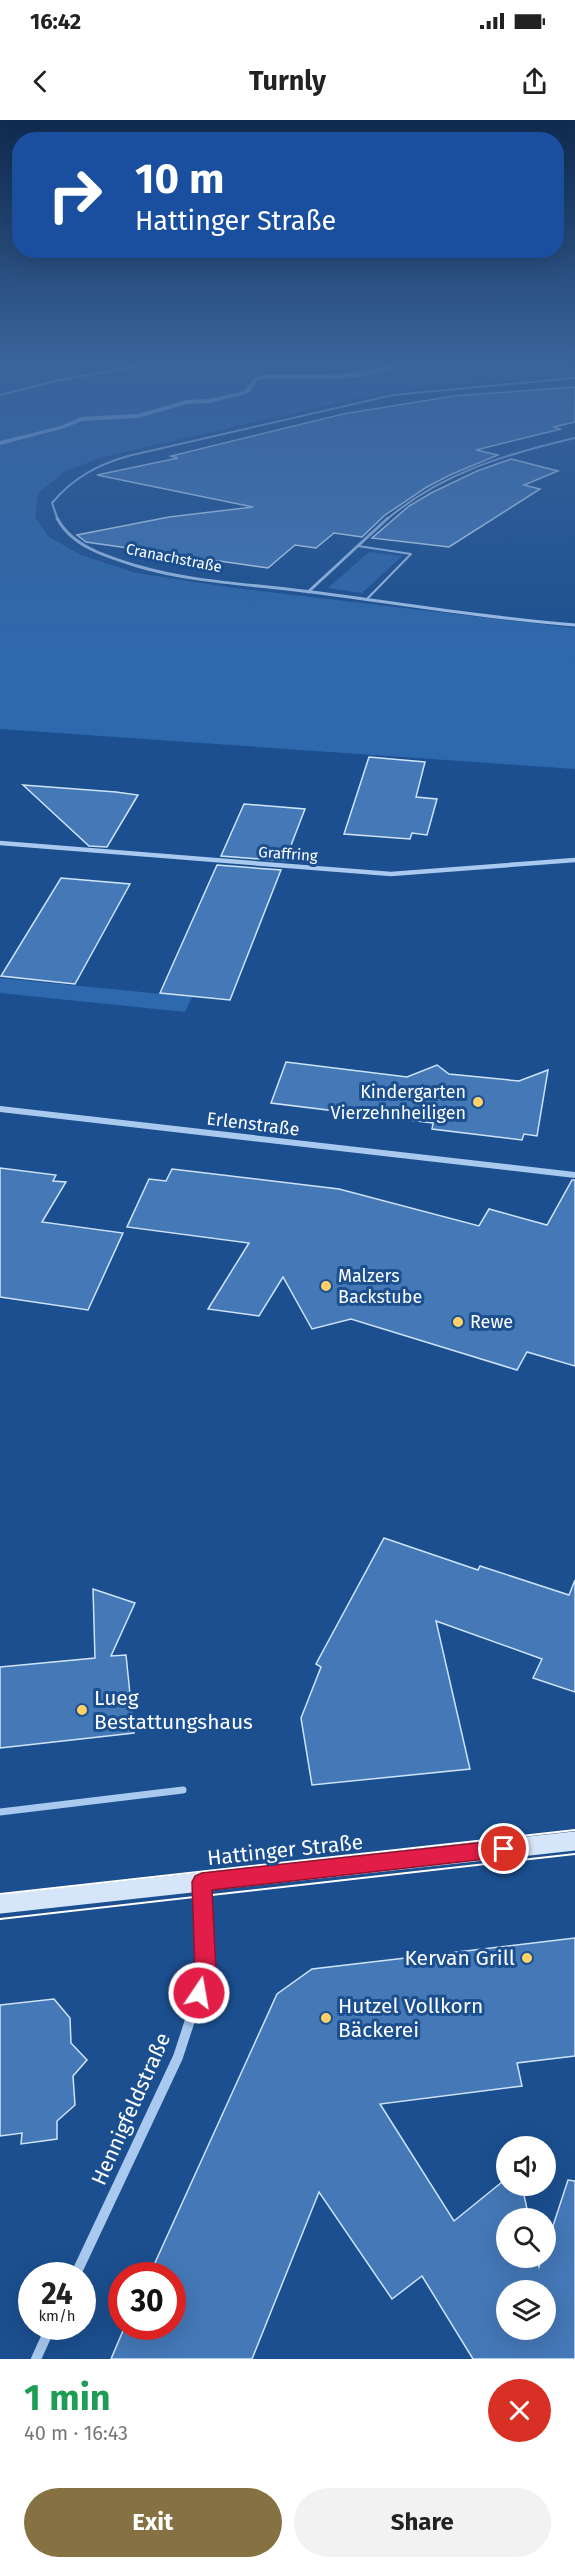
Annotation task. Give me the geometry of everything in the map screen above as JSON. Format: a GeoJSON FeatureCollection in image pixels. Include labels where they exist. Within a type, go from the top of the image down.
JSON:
{"type":"FeatureCollection","features":[{"type":"Feature","properties":{"kind":"main road","name":"Hattinger Straße"},"geometry":{"type":"LineString","coordinates":[[0,1904],[575,1841]]}},
{"type":"Feature","properties":{"kind":"street","name":"Cranachstraße"},"geometry":{"type":"LineString","coordinates":[[104,464],[76,477],[64,486],[52,503],[54,516],[71,537],[119,560],[190,576],[575,625]]}},
{"type":"Feature","properties":{"kind":"street"},"geometry":{"type":"LineString","coordinates":[[308,592],[401,508],[447,479],[486,464]]}},
{"type":"Feature","properties":{"kind":"street","name":"Graffring"},"geometry":{"type":"LineString","coordinates":[[0,843],[390,874],[575,860]]}},
{"type":"Feature","properties":{"kind":"street","name":"Erlenstraße"},"geometry":{"type":"LineString","coordinates":[[0,1109],[575,1175]]}},
{"type":"Feature","properties":{"kind":"street","name":"Hennigfeldstraße"},"geometry":{"type":"LineString","coordinates":[[82,2262],[178,2057],[206,1971],[202,1882]]}},
{"type":"Feature","properties":{"kind":"street"},"geometry":{"type":"LineString","coordinates":[[36,2359],[45,2340]]}},
{"type":"Feature","properties":{"kind":"lane"},"geometry":{"type":"LineString","coordinates":[[358,546],[411,554],[366,600]]}},
{"type":"Feature","properties":{"kind":"lane"},"geometry":{"type":"LineString","coordinates":[[0,1812],[183,1790]]}},
{"type":"Feature","properties":{"kind":"shaded area"},"geometry":{"type":"Polygon","coordinates":[[[0,464],[83,464],[65,471],[38,493],[35,517],[49,537],[81,555],[136,573],[234,588],[575,628],[575,769],[0,729],[0,464]]]}},
{"type":"Feature","properties":{"kind":"shaded area"},"geometry":{"type":"Polygon","coordinates":[[[369,552],[402,556],[362,593],[328,588],[369,552]]]}},
{"type":"Feature","properties":{"kind":"shaded area"},"geometry":{"type":"Polygon","coordinates":[[[0,978],[192,997],[185,1012],[0,993],[0,978]]]}},
{"type":"Feature","properties":{"kind":"building"},"geometry":{"type":"Polygon","coordinates":[[[147,464],[475,464],[427,487],[385,515],[362,537],[334,533],[316,548],[295,545],[268,568],[86,542],[77,535],[169,517],[253,507],[97,475],[147,464]]]}},
{"type":"Feature","properties":{"kind":"building"},"geometry":{"type":"Polygon","coordinates":[[[495,464],[532,464],[558,471],[524,485],[540,489],[449,547],[372,538],[409,506],[477,471],[495,464]]]}},
{"type":"Feature","properties":{"kind":"building"},"geometry":{"type":"Polygon","coordinates":[[[369,757],[425,762],[416,797],[437,799],[427,835],[412,833],[410,839],[344,834],[369,757]]]}},
{"type":"Feature","properties":{"kind":"building"},"geometry":{"type":"Polygon","coordinates":[[[23,785],[138,795],[107,847],[89,846],[23,785]]]}},
{"type":"Feature","properties":{"kind":"building"},"geometry":{"type":"Polygon","coordinates":[[[244,804],[305,809],[285,861],[221,856],[244,804]]]}},
{"type":"Feature","properties":{"kind":"building"},"geometry":{"type":"Polygon","coordinates":[[[217,865],[281,870],[230,1000],[160,993],[217,865]]]}},
{"type":"Feature","properties":{"kind":"building"},"geometry":{"type":"Polygon","coordinates":[[[61,878],[130,884],[75,984],[1,976],[61,878]]]}},
{"type":"Feature","properties":{"kind":"building"},"geometry":{"type":"Polygon","coordinates":[[[286,1062],[407,1077],[437,1065],[449,1074],[519,1081],[548,1070],[537,1136],[524,1134],[522,1140],[432,1129],[433,1123],[271,1103],[286,1062]]]}},
{"type":"Feature","properties":{"kind":"building"},"geometry":{"type":"Polygon","coordinates":[[[0,1168],[56,1175],[53,1181],[66,1182],[42,1222],[123,1233],[88,1310],[0,1297],[0,1168]]]}},
{"type":"Feature","properties":{"kind":"building"},"geometry":{"type":"Polygon","coordinates":[[[172,1169],[339,1189],[479,1226],[489,1209],[547,1225],[572,1180],[575,1180],[575,1366],[527,1352],[517,1370],[351,1319],[312,1329],[283,1277],[259,1316],[208,1309],[249,1243],[127,1227],[149,1179],[166,1181],[172,1169]]]}},
{"type":"Feature","properties":{"kind":"building"},"geometry":{"type":"Polygon","coordinates":[[[384,1538],[478,1570],[480,1566],[569,1595],[575,1580],[575,1692],[533,1678],[542,1659],[436,1621],[470,1769],[312,1785],[301,1718],[321,1667],[316,1664],[384,1538]]]}},
{"type":"Feature","properties":{"kind":"building"},"geometry":{"type":"Polygon","coordinates":[[[93,1589],[135,1603],[111,1656],[126,1655],[134,1733],[0,1748],[0,1667],[95,1658],[93,1589]]]}},
{"type":"Feature","properties":{"kind":"building"},"geometry":{"type":"Polygon","coordinates":[[[575,1938],[575,2056],[517,2063],[522,2086],[380,2104],[454,2221],[496,2187],[496,2196],[524,2196],[527,2208],[496,2208],[496,2268],[556,2268],[556,2217],[568,2180],[575,2181],[575,2359],[473,2359],[422,2276],[392,2299],[319,2192],[252,2359],[111,2359],[119,2340],[186,2340],[186,2262],[155,2262],[277,1994],[312,1969],[575,1938]]]}},
{"type":"Feature","properties":{"kind":"building"},"geometry":{"type":"Polygon","coordinates":[[[54,1999],[70,2018],[71,2043],[87,2060],[73,2076],[75,2105],[57,2121],[57,2139],[21,2144],[22,2133],[0,2136],[0,2005],[54,1999]]]}},
{"type":"Feature","properties":{"kind":"tram line"},"geometry":{"type":"LineString","coordinates":[[0,1894],[575,1830]]}},
{"type":"Feature","properties":{"kind":"tram line"},"geometry":{"type":"LineString","coordinates":[[0,1919],[575,1854]]}},
{"type":"Feature","properties":{"kind":"place","name":"Kindergarten Vierzehnheiligen"},"geometry":{"type":"Point","coordinates":[478,1102]}},
{"type":"Feature","properties":{"kind":"place","name":"Malzers Backstube"},"geometry":{"type":"Point","coordinates":[326,1286]}},
{"type":"Feature","properties":{"kind":"place","name":"Rewe"},"geometry":{"type":"Point","coordinates":[458,1322]}},
{"type":"Feature","properties":{"kind":"place","name":"Lueg Bestattungshaus"},"geometry":{"type":"Point","coordinates":[82,1710]}},
{"type":"Feature","properties":{"kind":"place","name":"Kervan Grill"},"geometry":{"type":"Point","coordinates":[527,1958]}},
{"type":"Feature","properties":{"kind":"place","name":"Hutzel Vollkorn Bäckerei"},"geometry":{"type":"Point","coordinates":[326,2018]}},
{"type":"Feature","properties":{"kind":"route"},"geometry":{"type":"LineString","coordinates":[[199,1993],[206,1971],[202,1882],[504,1849]]}}]}
